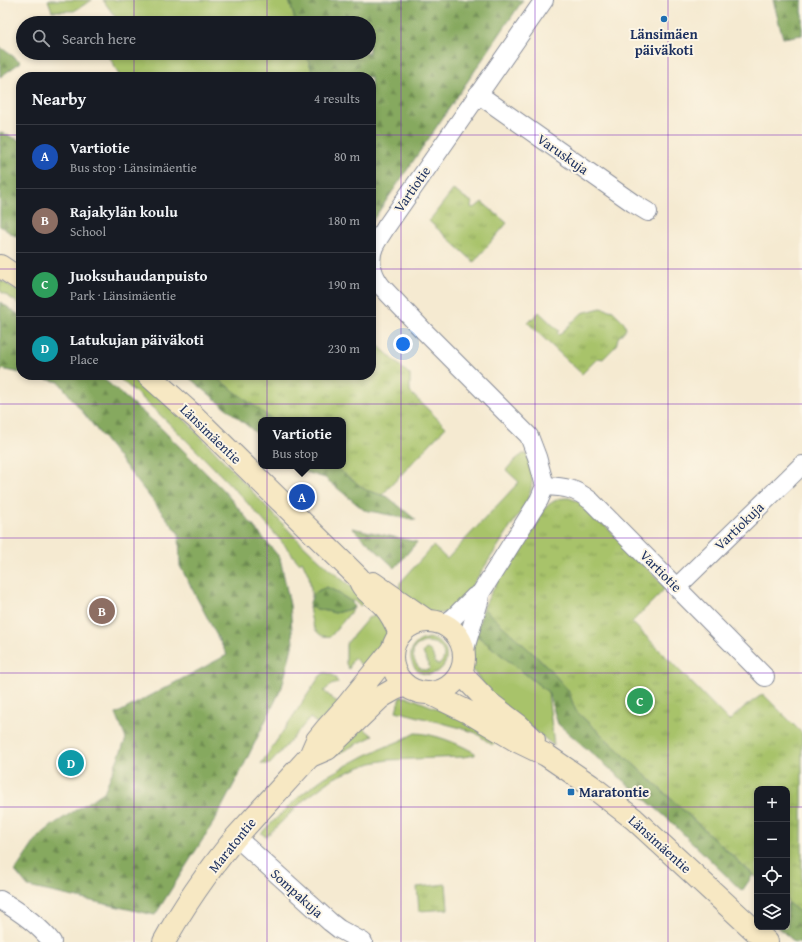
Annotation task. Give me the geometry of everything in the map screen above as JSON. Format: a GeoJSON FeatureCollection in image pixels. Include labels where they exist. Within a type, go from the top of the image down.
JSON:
{"type":"FeatureCollection","features":[{"type":"Feature","properties":{"kind":"main road"},"geometry":{"type":"LineString","coordinates":[[0,266],[16,277]]}},
{"type":"Feature","properties":{"kind":"main road","name":"Länsimäentie"},"geometry":{"type":"LineString","coordinates":[[154,380],[195,417],[359,578],[363,587],[384,606],[396,624],[396,642]]}},
{"type":"Feature","properties":{"kind":"main road","name":"Länsimäentie"},"geometry":{"type":"LineString","coordinates":[[359,578],[368,580],[435,622]]}},
{"type":"Feature","properties":{"kind":"main road"},"geometry":{"type":"LineString","coordinates":[[435,622],[452,629],[458,636],[462,643],[463,662],[456,680],[439,692],[428,693],[412,690],[400,680],[395,673],[392,658],[396,642],[405,628],[412,624],[435,622]]}},
{"type":"Feature","properties":{"kind":"main road","name":"Maratontie"},"geometry":{"type":"LineString","coordinates":[[164,942],[201,883],[236,837],[310,756],[317,740],[345,708],[396,642]]}},
{"type":"Feature","properties":{"kind":"main road","name":"Länsimäentie"},"geometry":{"type":"LineString","coordinates":[[463,662],[468,682],[488,702],[518,725],[534,740],[546,755]]}},
{"type":"Feature","properties":{"kind":"main road","name":"Maratontie"},"geometry":{"type":"LineString","coordinates":[[310,756],[327,749],[381,697],[405,685]]}},
{"type":"Feature","properties":{"kind":"main road","name":"Länsimäentie"},"geometry":{"type":"LineString","coordinates":[[428,693],[470,713],[517,741],[546,755],[590,785],[634,819],[767,942]]}},
{"type":"Feature","properties":{"kind":"street","name":"Vartiotie"},"geometry":{"type":"LineString","coordinates":[[376,245],[544,0]]}},
{"type":"Feature","properties":{"kind":"street","name":"Varuskuja"},"geometry":{"type":"LineString","coordinates":[[478,94],[648,212]]}},
{"type":"Feature","properties":{"kind":"street","name":"Vartiotie"},"geometry":{"type":"LineString","coordinates":[[376,280],[529,436],[537,457],[545,486],[568,488],[583,494],[765,677]]}},
{"type":"Feature","properties":{"kind":"street","name":"Vartiokuja"},"geometry":{"type":"LineString","coordinates":[[677,588],[802,465]]}},
{"type":"Feature","properties":{"kind":"street"},"geometry":{"type":"LineString","coordinates":[[463,662],[480,594],[539,500],[545,486]]}},
{"type":"Feature","properties":{"kind":"street"},"geometry":{"type":"LineString","coordinates":[[435,622],[454,617],[474,597],[480,594]]}},
{"type":"Feature","properties":{"kind":"street","name":"Sompakuja"},"geometry":{"type":"LineString","coordinates":[[236,837],[330,922],[339,929],[363,942]]}},
{"type":"Feature","properties":{"kind":"street"},"geometry":{"type":"LineString","coordinates":[[0,900],[43,931],[52,942]]}},
{"type":"Feature","properties":{"kind":"green space"},"geometry":{"type":"Polygon","coordinates":[[[48,0],[92,0],[74,11],[52,11],[48,0]]]}},
{"type":"Feature","properties":{"kind":"green space"},"geometry":{"type":"Polygon","coordinates":[[[103,0],[289,0],[294,16],[115,16],[103,0]]]}},
{"type":"Feature","properties":{"kind":"green space"},"geometry":{"type":"Polygon","coordinates":[[[289,0],[523,0],[376,216],[376,72],[312,72],[308,60],[376,60],[376,16],[294,16],[289,0]]]}},
{"type":"Feature","properties":{"kind":"green space"},"geometry":{"type":"Polygon","coordinates":[[[773,0],[802,0],[802,35],[783,38],[773,0]]]}},
{"type":"Feature","properties":{"kind":"green space"},"geometry":{"type":"Polygon","coordinates":[[[0,47],[16,58],[16,60],[21,62],[0,77],[0,47]]]}},
{"type":"Feature","properties":{"kind":"green space"},"geometry":{"type":"Polygon","coordinates":[[[111,60],[308,60],[312,72],[117,72],[111,60]]]}},
{"type":"Feature","properties":{"kind":"green space"},"geometry":{"type":"Polygon","coordinates":[[[0,132],[16,139],[16,237],[0,226],[0,132]]]}},
{"type":"Feature","properties":{"kind":"green space"},"geometry":{"type":"Polygon","coordinates":[[[453,190],[472,202],[471,207],[476,207],[482,202],[507,223],[474,262],[429,221],[453,190]]]}},
{"type":"Feature","properties":{"kind":"green space"},"geometry":{"type":"Polygon","coordinates":[[[0,280],[16,289],[16,302],[0,291],[0,280]]]}},
{"type":"Feature","properties":{"kind":"green space"},"geometry":{"type":"Polygon","coordinates":[[[0,302],[16,313],[16,372],[2,369],[0,373],[0,302]]]}},
{"type":"Feature","properties":{"kind":"green space"},"geometry":{"type":"Polygon","coordinates":[[[601,308],[613,311],[624,322],[626,329],[618,338],[616,346],[603,359],[598,358],[582,374],[528,323],[539,312],[559,331],[557,333],[559,335],[582,313],[601,308]]]}},
{"type":"Feature","properties":{"kind":"green space"},"geometry":{"type":"Polygon","coordinates":[[[376,344],[410,375],[410,392],[446,427],[382,495],[366,490],[338,469],[346,469],[346,417],[269,417],[220,380],[376,380],[376,344]]]}},
{"type":"Feature","properties":{"kind":"green space"},"geometry":{"type":"Polygon","coordinates":[[[50,380],[105,380],[159,426],[224,491],[280,558],[290,605],[293,643],[282,687],[215,820],[155,915],[28,887],[15,871],[38,837],[54,824],[104,792],[126,739],[116,714],[227,655],[180,566],[179,534],[59,382],[50,380]]]}},
{"type":"Feature","properties":{"kind":"green space"},"geometry":{"type":"Polygon","coordinates":[[[120,380],[141,380],[187,422],[295,537],[327,567],[366,599],[360,606],[353,600],[352,602],[335,591],[319,590],[312,597],[309,576],[302,561],[299,563],[252,508],[227,482],[149,404],[120,380]]]}},
{"type":"Feature","properties":{"kind":"green space"},"geometry":{"type":"Polygon","coordinates":[[[192,380],[256,380],[281,417],[258,417],[258,435],[192,380]]]}},
{"type":"Feature","properties":{"kind":"green space"},"geometry":{"type":"Polygon","coordinates":[[[523,454],[527,454],[532,473],[532,484],[529,496],[526,503],[463,600],[448,612],[433,614],[397,591],[400,583],[433,546],[447,559],[519,482],[506,470],[523,454]]]}},
{"type":"Feature","properties":{"kind":"green space"},"geometry":{"type":"Polygon","coordinates":[[[299,469],[342,469],[366,490],[388,497],[416,520],[364,510],[325,478],[299,469]]]}},
{"type":"Feature","properties":{"kind":"green space"},"geometry":{"type":"Polygon","coordinates":[[[569,498],[583,503],[664,585],[664,589],[661,593],[632,622],[729,721],[743,708],[763,694],[802,733],[802,914],[790,904],[790,786],[754,786],[754,875],[576,711],[568,690],[547,666],[483,608],[503,571],[543,510],[558,499],[569,498]]]}},
{"type":"Feature","properties":{"kind":"green space"},"geometry":{"type":"Polygon","coordinates":[[[352,528],[417,542],[395,568],[352,528]]]}},
{"type":"Feature","properties":{"kind":"green space"},"geometry":{"type":"Polygon","coordinates":[[[327,587],[352,602],[354,608],[335,613],[309,607],[314,594],[327,587]]]}},
{"type":"Feature","properties":{"kind":"green space"},"geometry":{"type":"Polygon","coordinates":[[[309,607],[335,613],[354,608],[331,636],[325,636],[320,635],[314,627],[309,607]]]}},
{"type":"Feature","properties":{"kind":"green space"},"geometry":{"type":"Polygon","coordinates":[[[483,608],[547,666],[568,690],[576,711],[753,875],[742,891],[668,819],[558,724],[548,692],[476,635],[483,608]]]}},
{"type":"Feature","properties":{"kind":"green space"},"geometry":{"type":"Polygon","coordinates":[[[379,610],[388,628],[387,641],[367,670],[354,658],[349,669],[346,664],[346,644],[369,617],[372,618],[379,610]]]}},
{"type":"Feature","properties":{"kind":"green space"},"geometry":{"type":"Polygon","coordinates":[[[476,635],[548,692],[554,746],[490,694],[472,669],[472,655],[476,635]]]}},
{"type":"Feature","properties":{"kind":"green space"},"geometry":{"type":"Polygon","coordinates":[[[429,638],[441,644],[446,654],[442,668],[434,673],[426,674],[419,672],[414,667],[411,660],[411,653],[413,647],[419,641],[429,638]],[[425,642],[416,646],[413,651],[413,655],[416,664],[421,669],[427,670],[430,669],[429,664],[423,652],[426,649],[431,652],[435,663],[438,665],[441,663],[444,655],[438,645],[425,642]]]}},
{"type":"Feature","properties":{"kind":"green space"},"geometry":{"type":"Polygon","coordinates":[[[324,673],[331,674],[338,683],[331,685],[324,691],[339,704],[318,724],[310,718],[270,764],[261,764],[320,676],[324,673]]]}},
{"type":"Feature","properties":{"kind":"green space"},"geometry":{"type":"Polygon","coordinates":[[[400,697],[411,698],[477,725],[499,738],[492,745],[476,733],[396,711],[400,697]]]}},
{"type":"Feature","properties":{"kind":"green space"},"geometry":{"type":"Polygon","coordinates":[[[361,726],[373,736],[333,756],[361,726]]]}},
{"type":"Feature","properties":{"kind":"green space"},"geometry":{"type":"Polygon","coordinates":[[[415,733],[422,733],[446,740],[475,753],[475,755],[463,757],[388,760],[371,763],[360,767],[334,778],[304,800],[266,837],[261,833],[302,794],[325,777],[366,755],[415,733]]]}},
{"type":"Feature","properties":{"kind":"green space"},"geometry":{"type":"Polygon","coordinates":[[[446,884],[448,909],[419,911],[417,887],[446,884]]]}},
{"type":"Feature","properties":{"kind":"green space"},"geometry":{"type":"Polygon","coordinates":[[[790,905],[802,914],[802,942],[795,942],[781,930],[790,930],[790,905]]]}},
{"type":"Feature","properties":{"kind":"place","name":"Länsimäen päiväkoti"},"geometry":{"type":"Point","coordinates":[664,19]}},
{"type":"Feature","properties":{"kind":"place","name":"Vartiotie"},"geometry":{"type":"Point","coordinates":[302,497]}},
{"type":"Feature","properties":{"kind":"place","name":"Rajakylän koulu"},"geometry":{"type":"Point","coordinates":[102,611]}},
{"type":"Feature","properties":{"kind":"place","name":"Juoksuhaudanpuisto"},"geometry":{"type":"Point","coordinates":[640,701]}},
{"type":"Feature","properties":{"kind":"place","name":"Latukujan päiväkoti"},"geometry":{"type":"Point","coordinates":[71,763]}},
{"type":"Feature","properties":{"kind":"place","name":"Maratontie"},"geometry":{"type":"Point","coordinates":[571,792]}}]}
